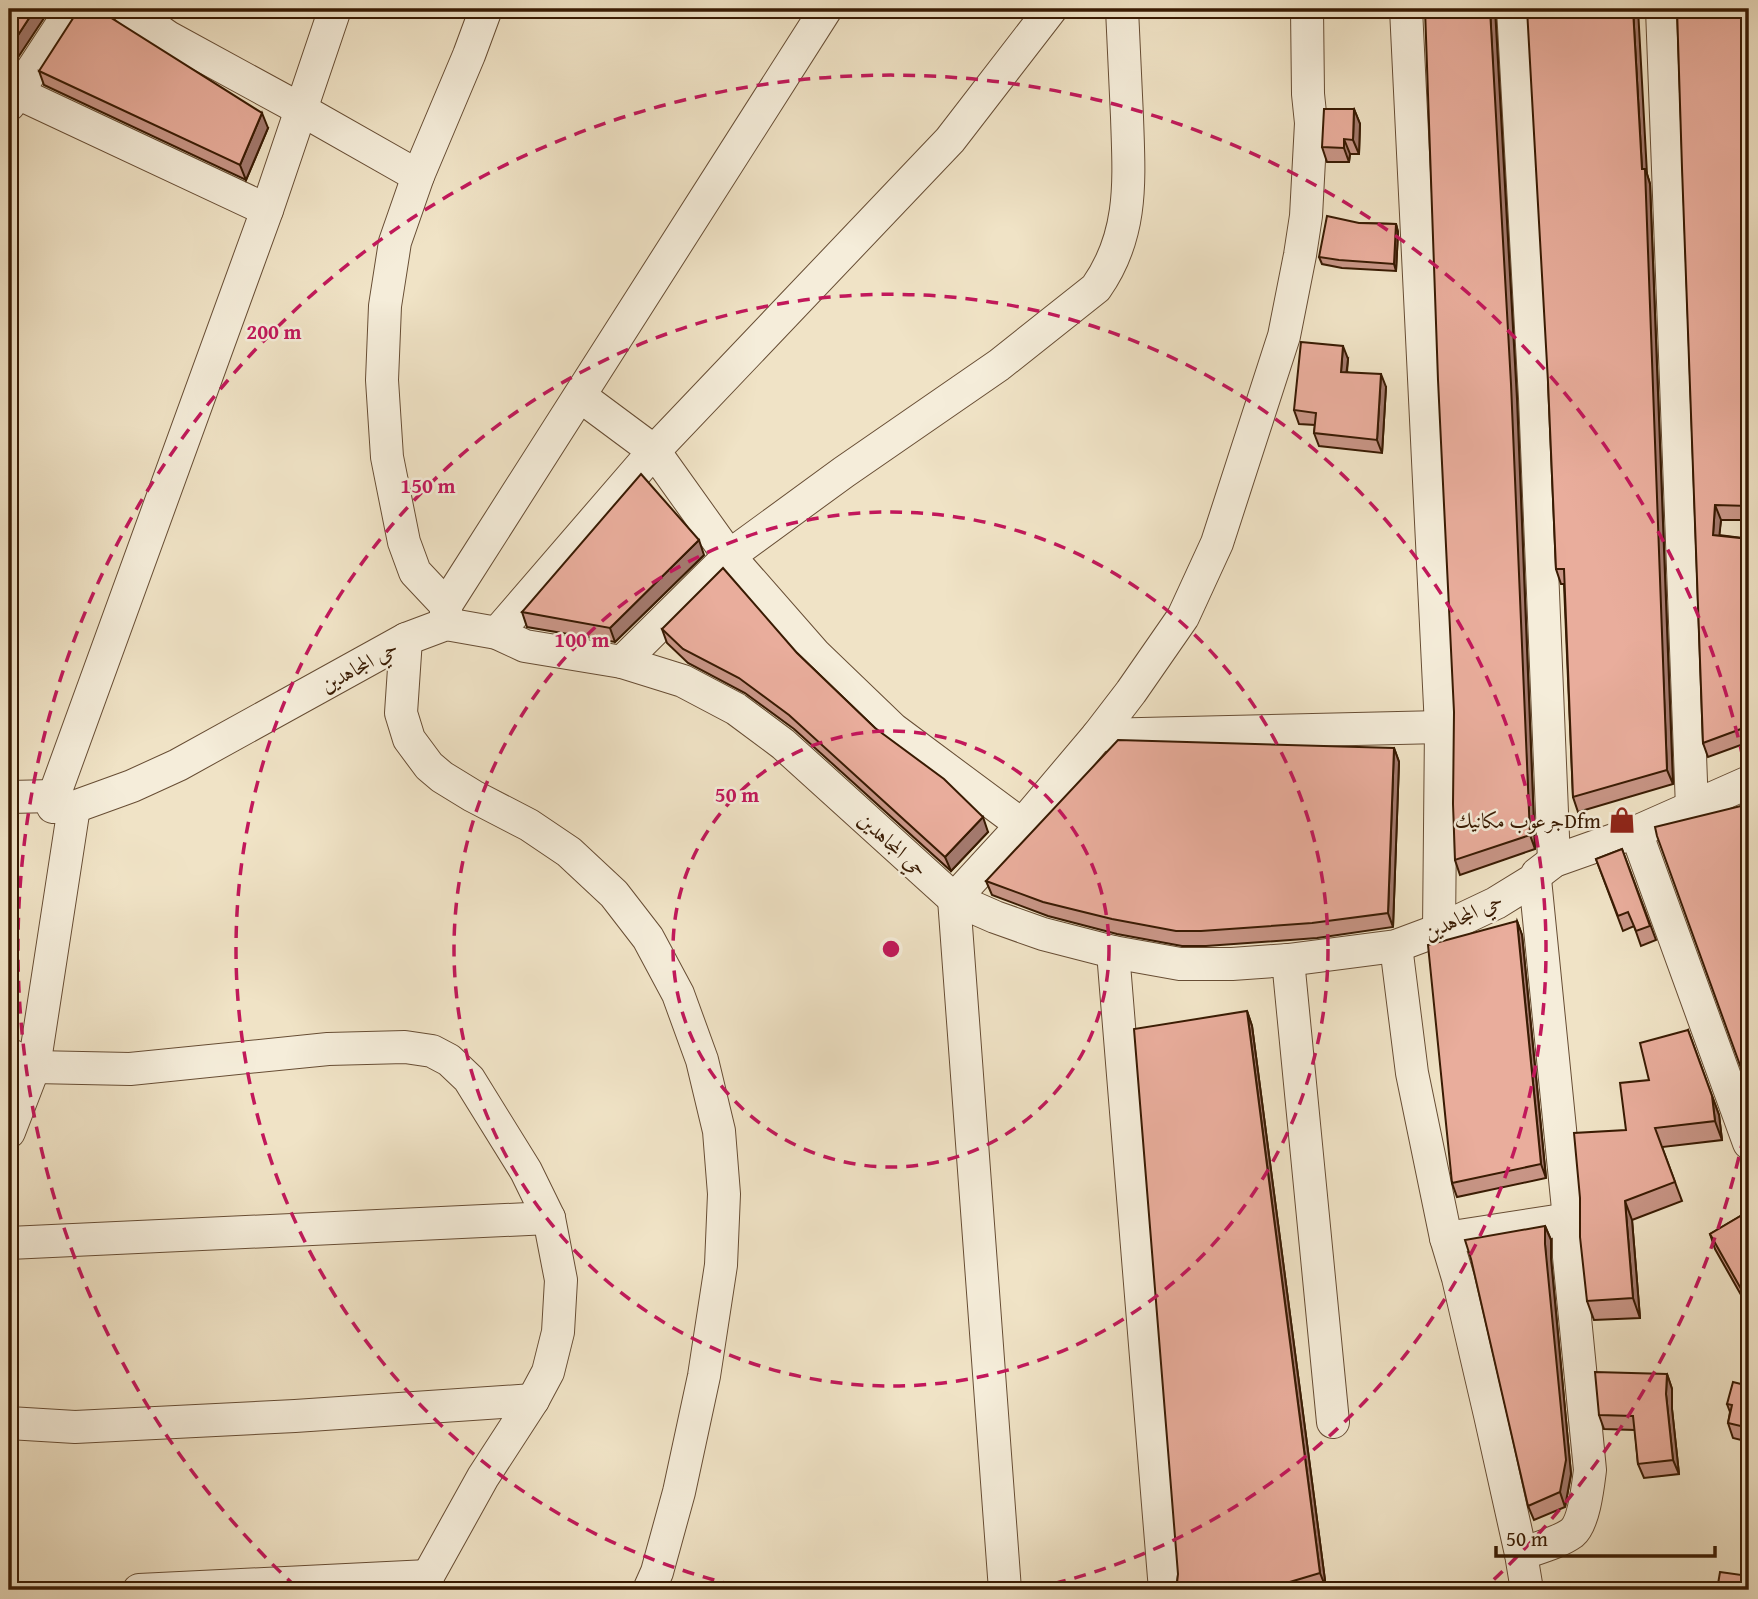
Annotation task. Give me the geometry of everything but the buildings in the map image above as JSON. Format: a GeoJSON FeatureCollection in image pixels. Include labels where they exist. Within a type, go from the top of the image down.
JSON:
{"type":"FeatureCollection","features":[{"type":"Feature","properties":{"kind":"street"},"geometry":{"type":"LineString","coordinates":[[72,9],[11,96],[267,210]]}},
{"type":"Feature","properties":{"kind":"street"},"geometry":{"type":"LineString","coordinates":[[128,9],[168,37],[418,176]]}},
{"type":"Feature","properties":{"kind":"street"},"geometry":{"type":"LineString","coordinates":[[9,1132],[64,802],[335,9]]}},
{"type":"Feature","properties":{"kind":"street"},"geometry":{"type":"LineString","coordinates":[[486,9],[418,176],[395,242],[385,306],[382,380],[387,457],[404,542],[415,572],[446,615],[580,396],[826,9]]}},
{"type":"Feature","properties":{"kind":"street"},"geometry":{"type":"LineString","coordinates":[[497,633],[654,451],[950,140],[1051,9]]}},
{"type":"Feature","properties":{"kind":"street"},"geometry":{"type":"LineString","coordinates":[[622,662],[729,556],[844,472],[999,365],[1096,288],[1115,256],[1125,220],[1129,178],[1122,9]]}},
{"type":"Feature","properties":{"kind":"street"},"geometry":{"type":"LineString","coordinates":[[1005,1590],[954,900],[1022,825],[1131,692],[1183,617],[1217,543],[1284,336],[1300,255],[1306,216],[1311,123],[1307,9]]}},
{"type":"Feature","properties":{"kind":"street"},"geometry":{"type":"LineString","coordinates":[[1406,9],[1441,727],[1439,930]]}},
{"type":"Feature","properties":{"kind":"street"},"geometry":{"type":"LineString","coordinates":[[1513,9],[1535,398],[1545,870],[1569,1219],[1569,1257],[1590,1470],[1585,1505],[1574,1531],[1521,1554]]}},
{"type":"Feature","properties":{"kind":"street"},"geometry":{"type":"LineString","coordinates":[[1662,9],[1692,808]]}},
{"type":"Feature","properties":{"kind":"street"},"geometry":{"type":"LineString","coordinates":[[580,396],[654,451],[729,556],[816,654],[893,729],[1022,825]]}},
{"type":"Feature","properties":{"kind":"street","name":"حي المجاهدين"},"geometry":{"type":"LineString","coordinates":[[9,797],[64,802],[132,786],[178,765],[446,615],[525,646],[622,662],[683,681],[736,709],[783,744],[954,900],[1043,934],[1113,952],[1180,964],[1288,960],[1396,946],[1439,930],[1496,903],[1545,870],[1749,782]]}},
{"type":"Feature","properties":{"kind":"street"},"geometry":{"type":"LineString","coordinates":[[405,639],[401,713],[410,740],[442,777],[529,825],[569,852],[614,894],[648,938],[678,994],[702,1060],[719,1131],[724,1194],[721,1265],[704,1376],[679,1492],[657,1572],[649,1590]]}},
{"type":"Feature","properties":{"kind":"street"},"geometry":{"type":"LineString","coordinates":[[1098,735],[1441,727]]}},
{"type":"Feature","properties":{"kind":"street"},"geometry":{"type":"LineString","coordinates":[[1636,832],[1749,1143]]}},
{"type":"Feature","properties":{"kind":"street"},"geometry":{"type":"LineString","coordinates":[[1396,946],[1412,1073],[1446,1238],[1521,1554],[1527,1590]]}},
{"type":"Feature","properties":{"kind":"street"},"geometry":{"type":"LineString","coordinates":[[1113,952],[1165,1590]]}},
{"type":"Feature","properties":{"kind":"street"},"geometry":{"type":"LineString","coordinates":[[1288,960],[1334,1422]]}},
{"type":"Feature","properties":{"kind":"street"},"geometry":{"type":"LineString","coordinates":[[21,1061],[130,1069],[328,1049],[405,1047],[432,1051],[449,1060],[469,1079],[526,1171],[549,1218],[561,1280],[558,1332],[548,1372],[483,1477],[425,1583],[139,1590]]}},
{"type":"Feature","properties":{"kind":"street"},"geometry":{"type":"LineString","coordinates":[[9,1242],[549,1218]]}},
{"type":"Feature","properties":{"kind":"street"},"geometry":{"type":"LineString","coordinates":[[1446,1238],[1569,1219]]}},
{"type":"Feature","properties":{"kind":"street"},"geometry":{"type":"LineString","coordinates":[[9,1423],[75,1427],[533,1400]]}},
{"type":"Feature","properties":{"kind":"place","name":"جرعوب مكانيكDfm"},"geometry":{"type":"Point","coordinates":[1622,820]}}]}
